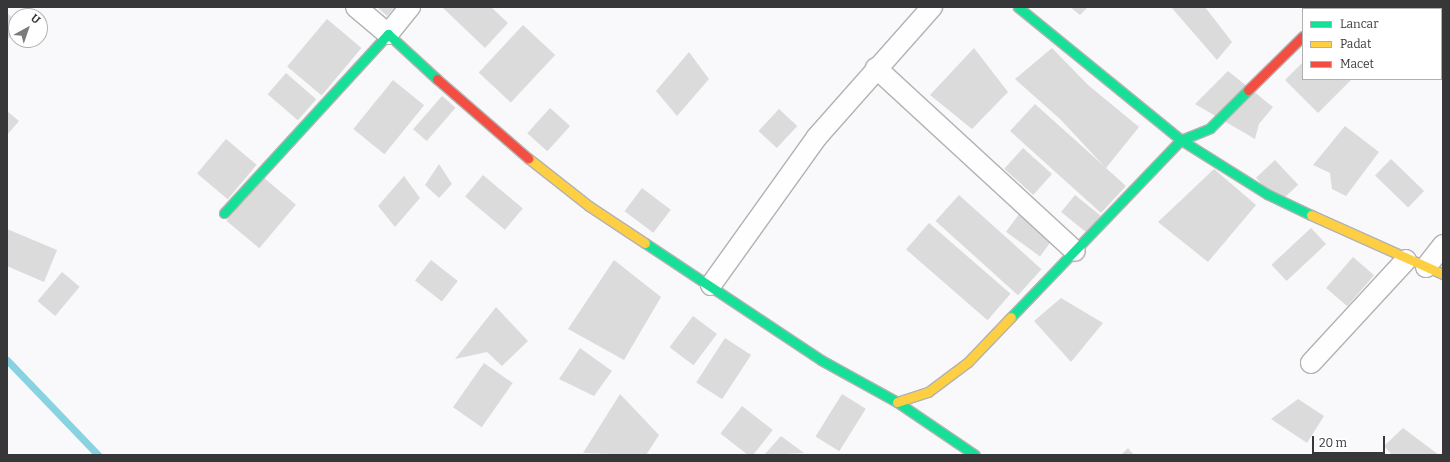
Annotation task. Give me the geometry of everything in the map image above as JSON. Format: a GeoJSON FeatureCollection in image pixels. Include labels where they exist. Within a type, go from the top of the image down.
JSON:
{"type":"FeatureCollection","features":[{"type":"Feature","properties":{"kind":"street"},"geometry":{"type":"LineString","coordinates":[[356,7],[388,34],[486,124],[589,206],[711,285],[821,360],[897,402],[975,455]]}},
{"type":"Feature","properties":{"kind":"street"},"geometry":{"type":"LineString","coordinates":[[224,213],[388,34],[410,7]]}},
{"type":"Feature","properties":{"kind":"street"},"geometry":{"type":"LineString","coordinates":[[711,285],[817,137],[876,68],[932,7]]}},
{"type":"Feature","properties":{"kind":"street"},"geometry":{"type":"LineString","coordinates":[[1018,7],[1181,140],[1267,194],[1406,260],[1434,271],[1443,245]]}},
{"type":"Feature","properties":{"kind":"street"},"geometry":{"type":"LineString","coordinates":[[897,402],[928,392],[968,362],[1181,140],[1210,128],[1302,37]]}},
{"type":"Feature","properties":{"kind":"street"},"geometry":{"type":"LineString","coordinates":[[876,68],[1075,251]]}},
{"type":"Feature","properties":{"kind":"street"},"geometry":{"type":"LineString","coordinates":[[1311,363],[1406,260]]}},
{"type":"Feature","properties":{"kind":"building"},"geometry":{"type":"Polygon","coordinates":[[[377,7],[395,7],[387,16],[377,7]]]}},
{"type":"Feature","properties":{"kind":"building"},"geometry":{"type":"Polygon","coordinates":[[[442,7],[491,7],[508,23],[485,48],[442,7]]]}},
{"type":"Feature","properties":{"kind":"building"},"geometry":{"type":"Polygon","coordinates":[[[1070,7],[1088,7],[1080,15],[1070,7]]]}},
{"type":"Feature","properties":{"kind":"building"},"geometry":{"type":"Polygon","coordinates":[[[1171,7],[1205,7],[1232,42],[1217,60],[1171,7]]]}},
{"type":"Feature","properties":{"kind":"building"},"geometry":{"type":"Polygon","coordinates":[[[7,13],[8,39],[7,40],[7,13]]]}},
{"type":"Feature","properties":{"kind":"building"},"geometry":{"type":"Polygon","coordinates":[[[327,19],[361,48],[322,95],[287,66],[327,19]]]}},
{"type":"Feature","properties":{"kind":"building"},"geometry":{"type":"Polygon","coordinates":[[[523,25],[555,55],[511,103],[479,73],[523,25]]]}},
{"type":"Feature","properties":{"kind":"building"},"geometry":{"type":"Polygon","coordinates":[[[974,48],[1008,92],[972,129],[930,95],[974,48]]]}},
{"type":"Feature","properties":{"kind":"building"},"geometry":{"type":"Polygon","coordinates":[[[1052,48],[1088,85],[1139,127],[1106,168],[1126,186],[1101,213],[1010,131],[1035,104],[1104,166],[1060,119],[1015,79],[1052,48]]]}},
{"type":"Feature","properties":{"kind":"building"},"geometry":{"type":"Polygon","coordinates":[[[689,52],[709,79],[677,116],[656,91],[689,52]]]}},
{"type":"Feature","properties":{"kind":"building"},"geometry":{"type":"Polygon","coordinates":[[[1302,63],[1302,80],[1351,80],[1318,113],[1285,80],[1302,63]]]}},
{"type":"Feature","properties":{"kind":"building"},"geometry":{"type":"Polygon","coordinates":[[[1228,71],[1273,107],[1259,124],[1255,139],[1195,104],[1228,71]]]}},
{"type":"Feature","properties":{"kind":"building"},"geometry":{"type":"Polygon","coordinates":[[[286,73],[316,99],[298,120],[268,94],[286,73]]]}},
{"type":"Feature","properties":{"kind":"building"},"geometry":{"type":"Polygon","coordinates":[[[393,80],[424,105],[384,154],[353,129],[393,80]]]}},
{"type":"Feature","properties":{"kind":"building"},"geometry":{"type":"Polygon","coordinates":[[[442,96],[456,108],[427,141],[413,129],[442,96]]]}},
{"type":"Feature","properties":{"kind":"building"},"geometry":{"type":"Polygon","coordinates":[[[550,108],[570,126],[547,151],[527,133],[550,108]]]}},
{"type":"Feature","properties":{"kind":"building"},"geometry":{"type":"Polygon","coordinates":[[[779,109],[797,126],[777,148],[759,131],[779,109]]]}},
{"type":"Feature","properties":{"kind":"building"},"geometry":{"type":"Polygon","coordinates":[[[7,111],[19,121],[7,135],[7,111]]]}},
{"type":"Feature","properties":{"kind":"building"},"geometry":{"type":"Polygon","coordinates":[[[1345,126],[1379,152],[1346,196],[1332,189],[1330,173],[1313,165],[1345,126]]]}},
{"type":"Feature","properties":{"kind":"building"},"geometry":{"type":"Polygon","coordinates":[[[226,139],[257,165],[228,199],[197,173],[226,139]]]}},
{"type":"Feature","properties":{"kind":"building"},"geometry":{"type":"Polygon","coordinates":[[[1023,148],[1052,174],[1033,195],[1004,169],[1023,148]]]}},
{"type":"Feature","properties":{"kind":"building"},"geometry":{"type":"Polygon","coordinates":[[[1391,159],[1424,191],[1408,207],[1375,176],[1391,159]]]}},
{"type":"Feature","properties":{"kind":"building"},"geometry":{"type":"Polygon","coordinates":[[[1275,160],[1298,185],[1279,203],[1256,178],[1275,160]]]}},
{"type":"Feature","properties":{"kind":"building"},"geometry":{"type":"Polygon","coordinates":[[[439,164],[452,184],[439,198],[425,185],[439,164]]]}},
{"type":"Feature","properties":{"kind":"building"},"geometry":{"type":"Polygon","coordinates":[[[1214,169],[1256,205],[1208,262],[1158,222],[1214,169]]]}},
{"type":"Feature","properties":{"kind":"building"},"geometry":{"type":"Polygon","coordinates":[[[483,175],[523,208],[505,230],[465,196],[483,175]]]}},
{"type":"Feature","properties":{"kind":"building"},"geometry":{"type":"Polygon","coordinates":[[[404,176],[420,198],[395,227],[378,206],[404,176]]]}},
{"type":"Feature","properties":{"kind":"building"},"geometry":{"type":"Polygon","coordinates":[[[263,177],[296,205],[259,248],[226,221],[263,177]]]}},
{"type":"Feature","properties":{"kind":"building"},"geometry":{"type":"Polygon","coordinates":[[[642,188],[671,210],[653,233],[625,211],[642,188]]]}},
{"type":"Feature","properties":{"kind":"building"},"geometry":{"type":"Polygon","coordinates":[[[959,195],[1041,269],[1018,295],[936,221],[959,195]]]}},
{"type":"Feature","properties":{"kind":"building"},"geometry":{"type":"Polygon","coordinates":[[[1075,195],[1101,216],[1087,233],[1061,212],[1075,195]]]}},
{"type":"Feature","properties":{"kind":"building"},"geometry":{"type":"Polygon","coordinates":[[[1019,214],[1053,239],[1040,256],[1006,232],[1019,214]]]}},
{"type":"Feature","properties":{"kind":"building"},"geometry":{"type":"Polygon","coordinates":[[[929,223],[1011,294],[988,320],[906,249],[929,223]]]}},
{"type":"Feature","properties":{"kind":"building"},"geometry":{"type":"Polygon","coordinates":[[[1311,228],[1326,244],[1287,281],[1272,265],[1311,228]]]}},
{"type":"Feature","properties":{"kind":"building"},"geometry":{"type":"Polygon","coordinates":[[[7,229],[57,250],[44,282],[7,266],[7,229]]]}},
{"type":"Feature","properties":{"kind":"building"},"geometry":{"type":"Polygon","coordinates":[[[1353,257],[1374,275],[1347,306],[1326,288],[1353,257]]]}},
{"type":"Feature","properties":{"kind":"building"},"geometry":{"type":"Polygon","coordinates":[[[431,260],[458,281],[442,301],[415,280],[431,260]]]}},
{"type":"Feature","properties":{"kind":"building"},"geometry":{"type":"Polygon","coordinates":[[[614,260],[661,297],[624,360],[568,329],[614,260]]]}},
{"type":"Feature","properties":{"kind":"building"},"geometry":{"type":"Polygon","coordinates":[[[62,272],[80,287],[55,316],[38,301],[62,272]]]}},
{"type":"Feature","properties":{"kind":"building"},"geometry":{"type":"Polygon","coordinates":[[[1061,298],[1103,323],[1071,362],[1034,321],[1061,298]]]}},
{"type":"Feature","properties":{"kind":"building"},"geometry":{"type":"Polygon","coordinates":[[[496,307],[528,341],[502,366],[487,352],[455,359],[496,307]]]}},
{"type":"Feature","properties":{"kind":"building"},"geometry":{"type":"Polygon","coordinates":[[[693,316],[717,334],[693,365],[670,347],[693,316]]]}},
{"type":"Feature","properties":{"kind":"building"},"geometry":{"type":"Polygon","coordinates":[[[725,338],[751,355],[722,399],[696,382],[725,338]]]}},
{"type":"Feature","properties":{"kind":"building"},"geometry":{"type":"Polygon","coordinates":[[[580,348],[612,371],[594,396],[559,379],[580,348]]]}},
{"type":"Feature","properties":{"kind":"building"},"geometry":{"type":"Polygon","coordinates":[[[484,363],[513,383],[482,427],[453,407],[484,363]]]}},
{"type":"Feature","properties":{"kind":"building"},"geometry":{"type":"Polygon","coordinates":[[[620,394],[659,435],[646,455],[583,453],[620,394]]]}},
{"type":"Feature","properties":{"kind":"building"},"geometry":{"type":"Polygon","coordinates":[[[842,394],[866,409],[839,451],[816,436],[842,394]]]}},
{"type":"Feature","properties":{"kind":"building"},"geometry":{"type":"Polygon","coordinates":[[[1298,399],[1324,416],[1307,443],[1271,419],[1298,399]]]}},
{"type":"Feature","properties":{"kind":"building"},"geometry":{"type":"Polygon","coordinates":[[[742,406],[773,430],[753,455],[748,455],[720,434],[742,406]]]}},
{"type":"Feature","properties":{"kind":"building"},"geometry":{"type":"Polygon","coordinates":[[[1403,428],[1439,455],[1392,455],[1384,446],[1403,428]]]}},
{"type":"Feature","properties":{"kind":"building"},"geometry":{"type":"Polygon","coordinates":[[[781,436],[804,453],[764,455],[781,436]]]}},
{"type":"Feature","properties":{"kind":"building"},"geometry":{"type":"Polygon","coordinates":[[[1128,448],[1134,455],[1121,455],[1128,448]]]}},
{"type":"Feature","properties":{"kind":"waterway"},"geometry":{"type":"LineString","coordinates":[[7,360],[98,455]]}},
{"type":"Feature","properties":{"kind":"traffic: fast"},"geometry":{"type":"LineString","coordinates":[[1018,7],[1181,140],[1267,194],[1311,215]]}},
{"type":"Feature","properties":{"kind":"traffic: fast"},"geometry":{"type":"LineString","coordinates":[[224,213],[388,34],[437,79]]}},
{"type":"Feature","properties":{"kind":"traffic: fast"},"geometry":{"type":"LineString","coordinates":[[1011,317],[1181,140],[1210,128],[1248,90]]}},
{"type":"Feature","properties":{"kind":"traffic: fast"},"geometry":{"type":"LineString","coordinates":[[645,243],[821,360],[897,402],[975,455]]}},
{"type":"Feature","properties":{"kind":"traffic: slow"},"geometry":{"type":"LineString","coordinates":[[528,158],[589,206],[645,243]]}},
{"type":"Feature","properties":{"kind":"traffic: slow"},"geometry":{"type":"LineString","coordinates":[[1311,215],[1443,274]]}},
{"type":"Feature","properties":{"kind":"traffic: slow"},"geometry":{"type":"LineString","coordinates":[[897,402],[928,392],[968,362],[1011,317]]}},
{"type":"Feature","properties":{"kind":"traffic: jam"},"geometry":{"type":"LineString","coordinates":[[1248,90],[1302,37]]}},
{"type":"Feature","properties":{"kind":"traffic: jam"},"geometry":{"type":"LineString","coordinates":[[437,79],[528,158]]}}]}
